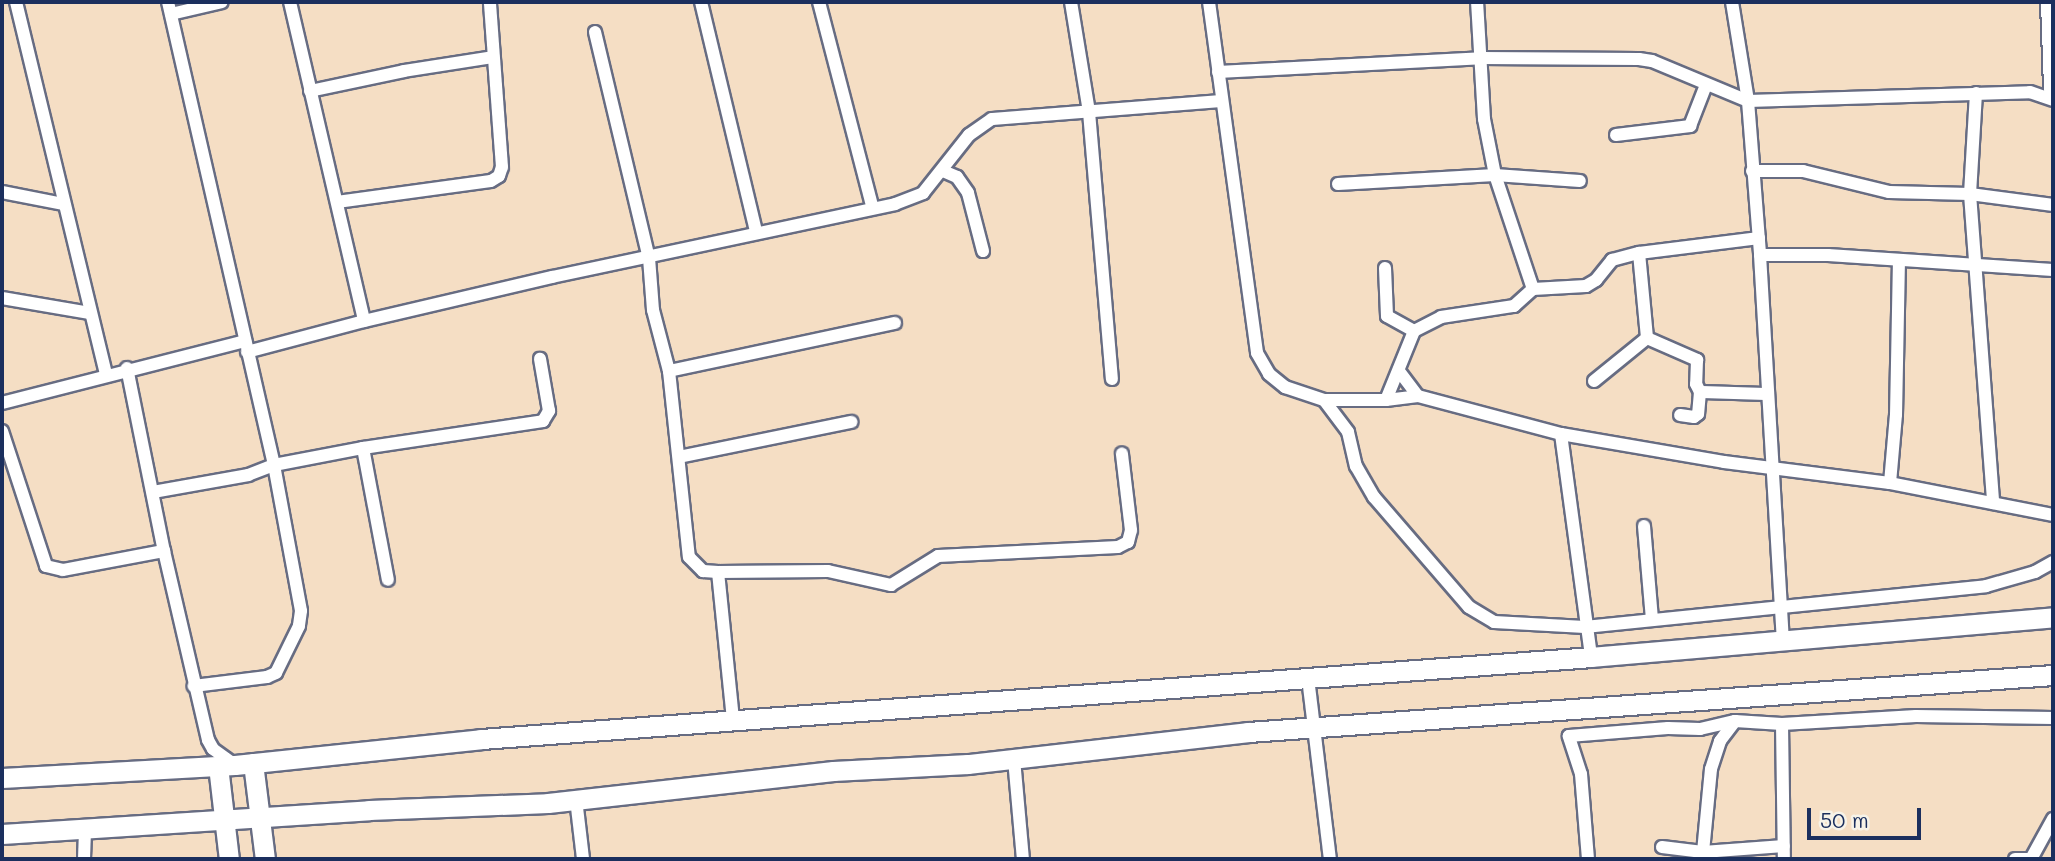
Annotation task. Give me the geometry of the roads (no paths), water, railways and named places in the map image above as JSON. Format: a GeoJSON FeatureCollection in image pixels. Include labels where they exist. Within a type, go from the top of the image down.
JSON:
{"type":"FeatureCollection","features":[{"type":"Feature","properties":{"kind":"main road"},"geometry":{"type":"LineString","coordinates":[[2050,2],[2053,90]]}},
{"type":"Feature","properties":{"kind":"main road"},"geometry":{"type":"LineString","coordinates":[[2,779],[235,764],[481,739],[1591,657],[2053,617]]}},
{"type":"Feature","properties":{"kind":"main road"},"geometry":{"type":"LineString","coordinates":[[2,834],[576,799],[833,771],[1014,759],[1248,733],[2053,675]]}},
{"type":"Feature","properties":{"kind":"main road"},"geometry":{"type":"LineString","coordinates":[[235,764],[259,817],[265,859]]}},
{"type":"Feature","properties":{"kind":"main road"},"geometry":{"type":"LineString","coordinates":[[229,859],[226,819],[235,764]]}},
{"type":"Feature","properties":{"kind":"street"},"geometry":{"type":"LineString","coordinates":[[194,685],[267,677],[276,673],[299,626],[301,611],[274,465],[170,8],[222,2]]}},
{"type":"Feature","properties":{"kind":"street"},"geometry":{"type":"LineString","coordinates":[[290,2],[364,321]]}},
{"type":"Feature","properties":{"kind":"street"},"geometry":{"type":"LineString","coordinates":[[337,202],[491,181],[499,176],[502,167],[490,2]]}},
{"type":"Feature","properties":{"kind":"street"},"geometry":{"type":"LineString","coordinates":[[701,2],[756,231]]}},
{"type":"Feature","properties":{"kind":"street"},"geometry":{"type":"LineString","coordinates":[[819,2],[872,206]]}},
{"type":"Feature","properties":{"kind":"street"},"geometry":{"type":"LineString","coordinates":[[1071,2],[1089,112],[1112,379]]}},
{"type":"Feature","properties":{"kind":"street"},"geometry":{"type":"LineString","coordinates":[[1209,2],[1257,353],[1269,374],[1285,387],[1324,400],[1386,400],[1418,396],[1561,434],[1713,460],[1890,482],[2053,515]]}},
{"type":"Feature","properties":{"kind":"street"},"geometry":{"type":"LineString","coordinates":[[1477,2],[1485,119],[1495,175],[1533,289]]}},
{"type":"Feature","properties":{"kind":"street"},"geometry":{"type":"LineString","coordinates":[[1731,2],[1748,101],[1783,639]]}},
{"type":"Feature","properties":{"kind":"street"},"geometry":{"type":"LineString","coordinates":[[20,3],[64,204],[106,374]]}},
{"type":"Feature","properties":{"kind":"street"},"geometry":{"type":"LineString","coordinates":[[595,32],[649,258],[653,310],[669,371],[689,557],[703,571],[828,572],[891,585],[938,556],[1118,547],[1128,542],[1131,530],[1122,454]]}},
{"type":"Feature","properties":{"kind":"street"},"geometry":{"type":"LineString","coordinates":[[310,91],[404,71],[493,57]]}},
{"type":"Feature","properties":{"kind":"street"},"geometry":{"type":"LineString","coordinates":[[1218,72],[1481,58],[1639,59],[1660,64],[1748,101],[2030,92],[2053,100]]}},
{"type":"Feature","properties":{"kind":"street"},"geometry":{"type":"LineString","coordinates":[[1616,135],[1690,126],[1706,85]]}},
{"type":"Feature","properties":{"kind":"street"},"geometry":{"type":"LineString","coordinates":[[1976,93],[1970,194],[1993,503]]}},
{"type":"Feature","properties":{"kind":"street"},"geometry":{"type":"LineString","coordinates":[[2,403],[127,368],[364,321],[649,258],[756,231],[872,206],[895,204],[923,193],[969,135],[992,119],[1222,101]]}},
{"type":"Feature","properties":{"kind":"street"},"geometry":{"type":"LineString","coordinates":[[943,171],[957,177],[968,193],[983,250]]}},
{"type":"Feature","properties":{"kind":"street"},"geometry":{"type":"LineString","coordinates":[[1752,171],[1803,172],[1889,192],[1970,194],[2053,205]]}},
{"type":"Feature","properties":{"kind":"street"},"geometry":{"type":"LineString","coordinates":[[1338,184],[1495,175],[1580,181]]}},
{"type":"Feature","properties":{"kind":"street"},"geometry":{"type":"LineString","coordinates":[[2,192],[64,204]]}},
{"type":"Feature","properties":{"kind":"street"},"geometry":{"type":"LineString","coordinates":[[1386,400],[1415,331],[1441,317],[1514,306],[1533,289],[1586,286],[1596,280],[1612,260],[1639,253],[1759,238]]}},
{"type":"Feature","properties":{"kind":"street"},"geometry":{"type":"LineString","coordinates":[[1639,253],[1647,338]]}},
{"type":"Feature","properties":{"kind":"street"},"geometry":{"type":"LineString","coordinates":[[1760,255],[1828,255],[1899,262],[2053,270]]}},
{"type":"Feature","properties":{"kind":"street"},"geometry":{"type":"LineString","coordinates":[[1890,482],[1896,415],[1899,262]]}},
{"type":"Feature","properties":{"kind":"street"},"geometry":{"type":"LineString","coordinates":[[1385,268],[1387,316],[1415,331]]}},
{"type":"Feature","properties":{"kind":"street"},"geometry":{"type":"LineString","coordinates":[[2,298],[90,313]]}},
{"type":"Feature","properties":{"kind":"street"},"geometry":{"type":"LineString","coordinates":[[669,371],[895,323]]}},
{"type":"Feature","properties":{"kind":"street"},"geometry":{"type":"LineString","coordinates":[[1594,381],[1647,338]]}},
{"type":"Feature","properties":{"kind":"street"},"geometry":{"type":"LineString","coordinates":[[1647,338],[1697,360],[1696,384],[1700,392],[1698,414],[1694,417],[1680,415]]}},
{"type":"Feature","properties":{"kind":"street"},"geometry":{"type":"LineString","coordinates":[[153,492],[248,475],[274,465],[363,448],[543,421],[549,411],[540,359]]}},
{"type":"Feature","properties":{"kind":"street"},"geometry":{"type":"LineString","coordinates":[[127,368],[164,551],[208,740],[213,749],[235,764]]}},
{"type":"Feature","properties":{"kind":"street"},"geometry":{"type":"LineString","coordinates":[[1399,371],[1418,396]]}},
{"type":"Feature","properties":{"kind":"street"},"geometry":{"type":"LineString","coordinates":[[1700,392],[1768,394]]}},
{"type":"Feature","properties":{"kind":"street"},"geometry":{"type":"LineString","coordinates":[[1324,400],[1348,432],[1353,459],[1374,497],[1469,607],[1494,622],[1585,627],[1986,586],[2035,572],[2053,562]]}},
{"type":"Feature","properties":{"kind":"street"},"geometry":{"type":"LineString","coordinates":[[679,457],[851,422]]}},
{"type":"Feature","properties":{"kind":"street"},"geometry":{"type":"LineString","coordinates":[[2,431],[46,566],[63,570],[164,551]]}},
{"type":"Feature","properties":{"kind":"street"},"geometry":{"type":"LineString","coordinates":[[1561,434],[1591,657]]}},
{"type":"Feature","properties":{"kind":"street"},"geometry":{"type":"LineString","coordinates":[[363,448],[388,580]]}},
{"type":"Feature","properties":{"kind":"street"},"geometry":{"type":"LineString","coordinates":[[1644,526],[1652,620]]}},
{"type":"Feature","properties":{"kind":"street"},"geometry":{"type":"LineString","coordinates":[[718,572],[733,720]]}},
{"type":"Feature","properties":{"kind":"street"},"geometry":{"type":"LineString","coordinates":[[1308,678],[1331,859]]}},
{"type":"Feature","properties":{"kind":"street"},"geometry":{"type":"LineString","coordinates":[[1588,859],[1581,774],[1569,736],[1668,728],[1700,729],[1735,721],[1782,724],[1916,716],[2053,718]]}},
{"type":"Feature","properties":{"kind":"street"},"geometry":{"type":"LineString","coordinates":[[1703,852],[1703,825],[1711,769],[1720,741],[1735,721]]}},
{"type":"Feature","properties":{"kind":"street"},"geometry":{"type":"LineString","coordinates":[[1662,847],[1703,852],[1784,853],[1782,724]]}},
{"type":"Feature","properties":{"kind":"street"},"geometry":{"type":"LineString","coordinates":[[1014,759],[1023,859]]}},
{"type":"Feature","properties":{"kind":"street"},"geometry":{"type":"LineString","coordinates":[[576,799],[583,859]]}},
{"type":"Feature","properties":{"kind":"street"},"geometry":{"type":"LineString","coordinates":[[2015,859],[2031,859],[2053,819]]}},
{"type":"Feature","properties":{"kind":"street"},"geometry":{"type":"LineString","coordinates":[[84,859],[85,828]]}}]}
